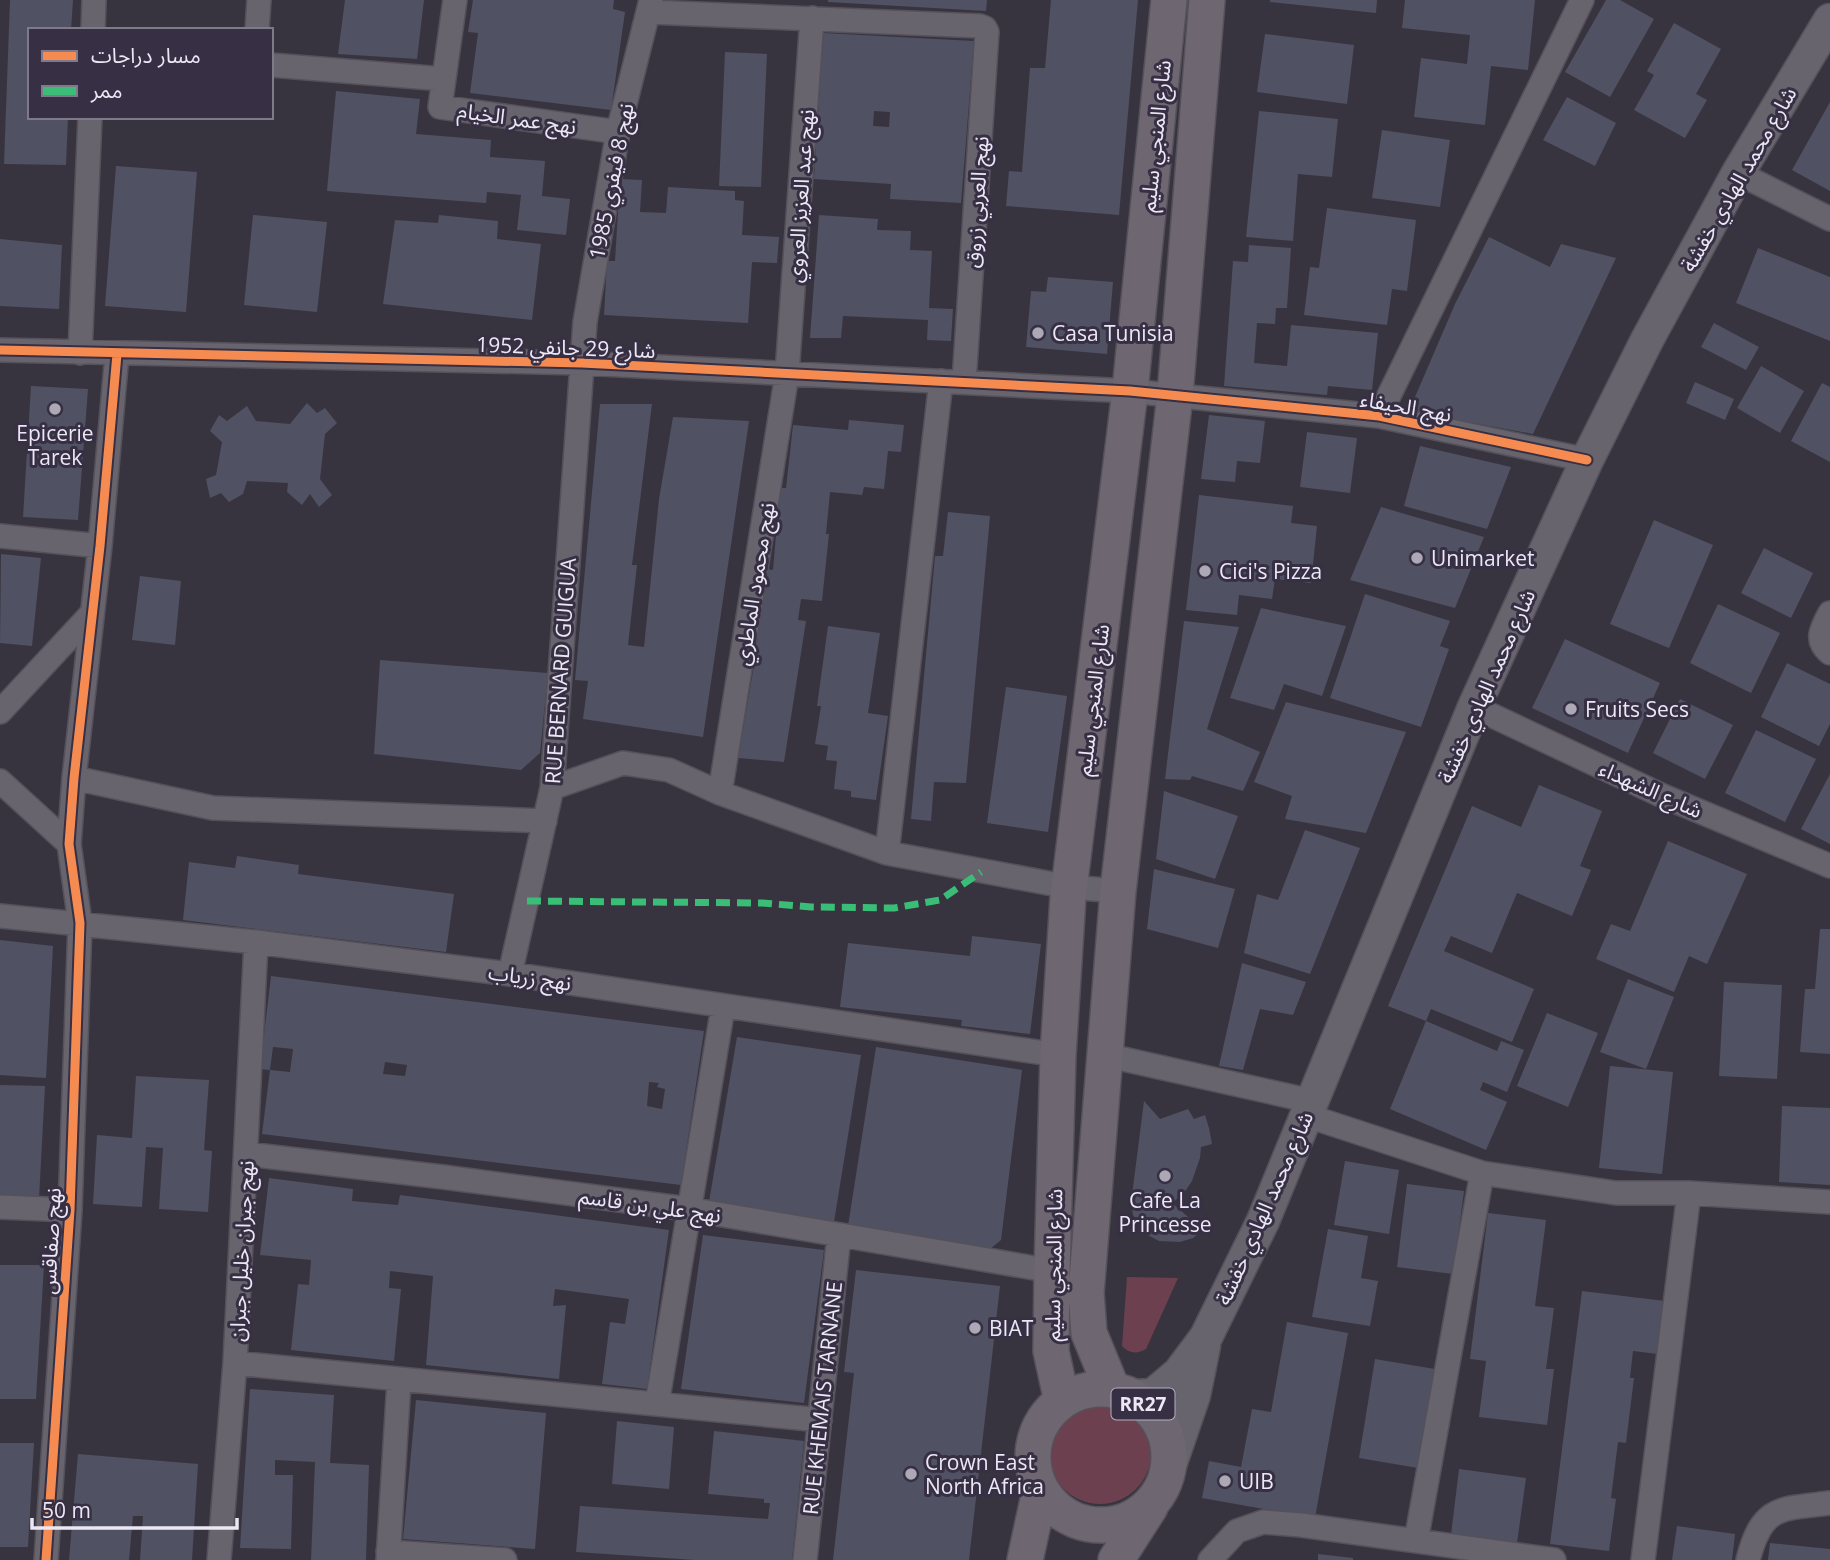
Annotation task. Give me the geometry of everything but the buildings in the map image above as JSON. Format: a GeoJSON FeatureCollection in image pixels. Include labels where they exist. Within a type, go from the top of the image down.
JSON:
{"type":"FeatureCollection","features":[{"type":"Feature","properties":{"kind":"main road","name":"شارع المنجي سليم"},"geometry":{"type":"LineString","coordinates":[[1062,1401],[1051,1351],[1052,1271],[1058,1055],[1069,887],[1130,391],[1169,0]]}},
{"type":"Feature","properties":{"kind":"main road","name":"شارع المنجي سليم"},"geometry":{"type":"LineString","coordinates":[[1122,1393],[1089,1333],[1086,1293],[1118,891],[1175,395],[1207,0]]}},
{"type":"Feature","properties":{"kind":"main road","name":"شارع محمد الهادي خفشة"},"geometry":{"type":"LineString","coordinates":[[1206,1338],[1263,1221],[1474,708],[1587,460],[1647,340],[1738,173],[1830,20]]}},
{"type":"Feature","properties":{"kind":"main road"},"geometry":{"type":"LineString","coordinates":[[1122,1393],[1153,1395],[1179,1373],[1206,1338]]}},
{"type":"Feature","properties":{"kind":"main road"},"geometry":{"type":"LineString","coordinates":[[1168,1471],[1194,1395],[1206,1338]]}},
{"type":"Feature","properties":{"kind":"main road","name":"RR27"},"geometry":{"type":"LineString","coordinates":[[1062,1401],[1077,1393],[1094,1389],[1122,1393],[1151,1410],[1163,1428],[1169,1448],[1168,1471],[1154,1502],[1116,1560]]}},
{"type":"Feature","properties":{"kind":"main road"},"geometry":{"type":"LineString","coordinates":[[1062,1401],[1044,1419],[1033,1442],[1032,1467],[1040,1491],[1057,1512],[1081,1524],[1108,1527],[1133,1519],[1154,1502]]}},
{"type":"Feature","properties":{"kind":"main road"},"geometry":{"type":"LineString","coordinates":[[1026,1560],[1040,1491]]}},
{"type":"Feature","properties":{"kind":"street"},"geometry":{"type":"LineString","coordinates":[[93,28],[94,0]]}},
{"type":"Feature","properties":{"kind":"street"},"geometry":{"type":"LineString","coordinates":[[257,28],[259,0]]}},
{"type":"Feature","properties":{"kind":"street","name":"نهج عمر الخيام"},"geometry":{"type":"LineString","coordinates":[[455,0],[440,107],[618,132]]}},
{"type":"Feature","properties":{"kind":"street"},"geometry":{"type":"LineString","coordinates":[[1379,416],[1582,0]]}},
{"type":"Feature","properties":{"kind":"street"},"geometry":{"type":"LineString","coordinates":[[650,6],[812,18]]}},
{"type":"Feature","properties":{"kind":"street","name":"نهج 8 فيفري 1985"},"geometry":{"type":"LineString","coordinates":[[582,363],[584,322],[618,132],[650,6]]}},
{"type":"Feature","properties":{"kind":"street","name":"نهج العربي زروق"},"geometry":{"type":"LineString","coordinates":[[812,18],[980,26],[987,32],[964,382]]}},
{"type":"Feature","properties":{"kind":"street","name":"نهج عبد العزيز العروي"},"geometry":{"type":"LineString","coordinates":[[788,374],[812,18]]}},
{"type":"Feature","properties":{"kind":"street"},"geometry":{"type":"LineString","coordinates":[[273,65],[443,79]]}},
{"type":"Feature","properties":{"kind":"street"},"geometry":{"type":"LineString","coordinates":[[80,353],[90,119]]}},
{"type":"Feature","properties":{"kind":"street"},"geometry":{"type":"LineString","coordinates":[[1738,173],[1830,219]]}},
{"type":"Feature","properties":{"kind":"street","name":"شارع 29 جانفي 1952"},"geometry":{"type":"LineString","coordinates":[[0,350],[582,363],[1130,391]]}},
{"type":"Feature","properties":{"kind":"street","name":"نهج صفاقس"},"geometry":{"type":"LineString","coordinates":[[46,1560],[70,1210],[80,923],[69,844],[117,354]]}},
{"type":"Feature","properties":{"kind":"street","name":"RUE BERNARD GUIGUA"},"geometry":{"type":"LineString","coordinates":[[510,974],[552,788],[582,363]]}},
{"type":"Feature","properties":{"kind":"street","name":"نهج محمود الماطري"},"geometry":{"type":"LineString","coordinates":[[720,793],[788,374]]}},
{"type":"Feature","properties":{"kind":"street"},"geometry":{"type":"LineString","coordinates":[[887,853],[941,381]]}},
{"type":"Feature","properties":{"kind":"street","name":"نهج الحيفاء"},"geometry":{"type":"LineString","coordinates":[[1130,391],[1379,416],[1587,460]]}},
{"type":"Feature","properties":{"kind":"street"},"geometry":{"type":"LineString","coordinates":[[0,536],[100,546]]}},
{"type":"Feature","properties":{"kind":"street"},"geometry":{"type":"LineString","coordinates":[[1830,612],[1819,634],[1821,645],[1830,653]]}},
{"type":"Feature","properties":{"kind":"street"},"geometry":{"type":"LineString","coordinates":[[0,712],[92,614]]}},
{"type":"Feature","properties":{"kind":"street","name":"شارع الشهداء"},"geometry":{"type":"LineString","coordinates":[[1474,708],[1663,796],[1830,866]]}},
{"type":"Feature","properties":{"kind":"street"},"geometry":{"type":"LineString","coordinates":[[552,788],[622,763],[669,770],[720,793],[887,853],[1069,887],[1118,891]]}},
{"type":"Feature","properties":{"kind":"street"},"geometry":{"type":"LineString","coordinates":[[74,778],[214,808],[545,821]]}},
{"type":"Feature","properties":{"kind":"street"},"geometry":{"type":"LineString","coordinates":[[0,781],[69,844]]}},
{"type":"Feature","properties":{"kind":"street","name":"نهج زرياب"},"geometry":{"type":"LineString","coordinates":[[0,916],[256,942],[510,974],[1058,1055]]}},
{"type":"Feature","properties":{"kind":"street","name":"نهج جبران خليل جبران"},"geometry":{"type":"LineString","coordinates":[[219,1560],[235,1363],[256,942]]}},
{"type":"Feature","properties":{"kind":"street"},"geometry":{"type":"LineString","coordinates":[[657,1404],[723,1007]]}},
{"type":"Feature","properties":{"kind":"street"},"geometry":{"type":"LineString","coordinates":[[1105,1055],[1308,1108],[1482,1173],[1616,1193],[1689,1193],[1830,1202]]}},
{"type":"Feature","properties":{"kind":"street","name":"نهج علي بن قاسم"},"geometry":{"type":"LineString","coordinates":[[246,1154],[688,1209],[1052,1271]]}},
{"type":"Feature","properties":{"kind":"street"},"geometry":{"type":"LineString","coordinates":[[1416,1541],[1482,1173]]}},
{"type":"Feature","properties":{"kind":"street"},"geometry":{"type":"LineString","coordinates":[[1643,1560],[1689,1193]]}},
{"type":"Feature","properties":{"kind":"street"},"geometry":{"type":"LineString","coordinates":[[0,1207],[70,1210]]}},
{"type":"Feature","properties":{"kind":"street","name":"RUE KHEMAIS TARNANE"},"geometry":{"type":"LineString","coordinates":[[805,1560],[839,1235]]}},
{"type":"Feature","properties":{"kind":"street"},"geometry":{"type":"LineString","coordinates":[[235,1363],[820,1420]]}},
{"type":"Feature","properties":{"kind":"street"},"geometry":{"type":"LineString","coordinates":[[399,1381],[388,1556],[505,1560]]}},
{"type":"Feature","properties":{"kind":"street"},"geometry":{"type":"LineString","coordinates":[[1748,1560],[1753,1538],[1768,1516],[1784,1508],[1830,1503]]}},
{"type":"Feature","properties":{"kind":"street"},"geometry":{"type":"LineString","coordinates":[[1210,1560],[1237,1531],[1263,1522],[1554,1560]]}},
{"type":"Feature","properties":{"kind":"shaded area"},"geometry":{"type":"Polygon","coordinates":[[[1127,1277],[1178,1278],[1146,1349],[1137,1352],[1128,1351],[1122,1346],[1127,1277]]]}},
{"type":"Feature","properties":{"kind":"shaded area"},"geometry":{"type":"Polygon","coordinates":[[[1100,1402],[1120,1406],[1136,1417],[1147,1433],[1151,1453],[1147,1473],[1136,1489],[1120,1500],[1100,1504],[1080,1500],[1064,1489],[1053,1473],[1049,1453],[1053,1433],[1064,1417],[1080,1406],[1100,1402]]]}},
{"type":"Feature","properties":{"kind":"marked path"},"geometry":{"type":"LineString","coordinates":[[527,901],[762,903],[811,907],[894,908],[940,900],[981,872]]}},
{"type":"Feature","properties":{"kind":"cycle path"},"geometry":{"type":"LineString","coordinates":[[0,350],[582,363],[1130,391],[1379,416],[1587,460]]}},
{"type":"Feature","properties":{"kind":"cycle path"},"geometry":{"type":"LineString","coordinates":[[46,1560],[70,1210],[80,923],[69,844],[117,354]]}},
{"type":"Feature","properties":{"kind":"place","name":"Casa Tunisia"},"geometry":{"type":"Point","coordinates":[1038,333]}},
{"type":"Feature","properties":{"kind":"place","name":"Epicerie Tarek"},"geometry":{"type":"Point","coordinates":[55,409]}},
{"type":"Feature","properties":{"kind":"place","name":"Unimarket"},"geometry":{"type":"Point","coordinates":[1417,558]}},
{"type":"Feature","properties":{"kind":"place","name":"Cici's Pizza"},"geometry":{"type":"Point","coordinates":[1205,571]}},
{"type":"Feature","properties":{"kind":"place","name":"Fruits Secs"},"geometry":{"type":"Point","coordinates":[1571,709]}},
{"type":"Feature","properties":{"kind":"place","name":"Cafe La Princesse"},"geometry":{"type":"Point","coordinates":[1165,1176]}},
{"type":"Feature","properties":{"kind":"place","name":"BIAT"},"geometry":{"type":"Point","coordinates":[975,1328]}},
{"type":"Feature","properties":{"kind":"place","name":"Crown East North Africa"},"geometry":{"type":"Point","coordinates":[911,1474]}},
{"type":"Feature","properties":{"kind":"place","name":"UIB"},"geometry":{"type":"Point","coordinates":[1225,1481]}}]}
